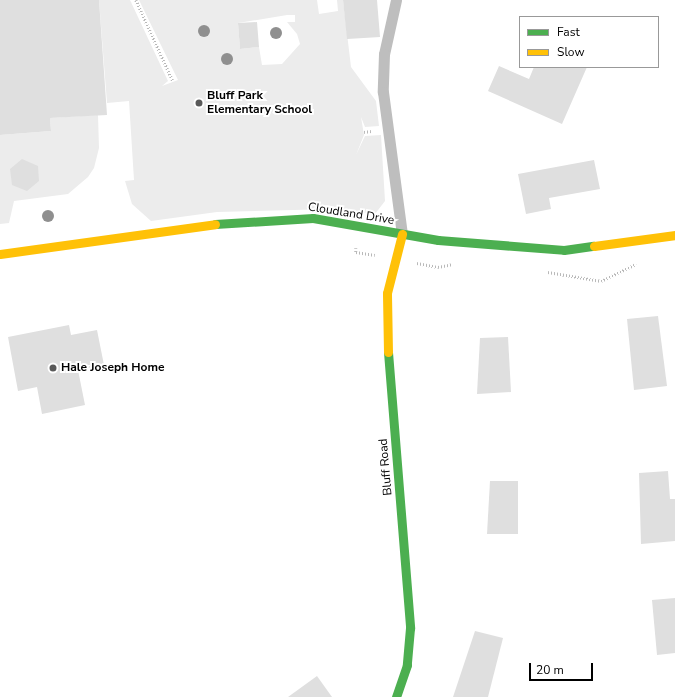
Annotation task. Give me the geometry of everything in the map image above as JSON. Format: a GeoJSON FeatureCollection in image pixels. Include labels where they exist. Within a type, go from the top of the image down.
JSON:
{"type":"FeatureCollection","features":[{"type":"Feature","properties":{"kind":"street","name":"Cloudland Drive"},"geometry":{"type":"LineString","coordinates":[[0,254],[240,220],[313,218],[438,240],[564,250],[675,235]]}},
{"type":"Feature","properties":{"kind":"street","name":"Bluff Road"},"geometry":{"type":"LineString","coordinates":[[396,697],[407,665],[410,628],[387,341],[387,293],[402,234]]}},
{"type":"Feature","properties":{"kind":"lane"},"geometry":{"type":"LineString","coordinates":[[396,0],[384,54],[383,92],[402,234]]}},
{"type":"Feature","properties":{"kind":"path"},"geometry":{"type":"LineString","coordinates":[[136,0],[173,81]]}},
{"type":"Feature","properties":{"kind":"shaded area"},"geometry":{"type":"Polygon","coordinates":[[[99,0],[130,0],[168,81],[162,86],[178,80],[139,0],[317,0],[319,14],[338,11],[337,0],[343,0],[351,67],[376,101],[379,126],[365,127],[361,117],[364,135],[356,155],[365,136],[381,135],[385,201],[375,214],[333,209],[217,212],[151,221],[132,204],[125,181],[134,180],[129,101],[107,103],[99,0]],[[295,15],[238,23],[240,49],[259,47],[262,65],[282,64],[300,44],[297,34],[287,22],[295,22],[295,15]]]}},
{"type":"Feature","properties":{"kind":"shaded area"},"geometry":{"type":"Polygon","coordinates":[[[98,115],[99,148],[94,168],[88,177],[68,194],[14,201],[9,223],[0,224],[0,135],[51,131],[50,118],[98,115]]]}},
{"type":"Feature","properties":{"kind":"building"},"geometry":{"type":"Polygon","coordinates":[[[0,0],[99,0],[107,115],[50,118],[51,131],[0,135],[0,0]]]}},
{"type":"Feature","properties":{"kind":"building"},"geometry":{"type":"Polygon","coordinates":[[[343,0],[377,0],[380,37],[347,39],[343,0]]]}},
{"type":"Feature","properties":{"kind":"building"},"geometry":{"type":"Polygon","coordinates":[[[257,22],[259,47],[240,49],[238,23],[257,22]]]}},
{"type":"Feature","properties":{"kind":"building"},"geometry":{"type":"Polygon","coordinates":[[[499,66],[529,79],[534,68],[587,68],[562,124],[488,91],[499,66]]]}},
{"type":"Feature","properties":{"kind":"building"},"geometry":{"type":"Polygon","coordinates":[[[22,159],[38,166],[39,181],[27,191],[12,185],[10,169],[22,159]]]}},
{"type":"Feature","properties":{"kind":"building"},"geometry":{"type":"Polygon","coordinates":[[[594,160],[600,189],[549,198],[551,209],[526,214],[518,174],[594,160]]]}},
{"type":"Feature","properties":{"kind":"building"},"geometry":{"type":"Polygon","coordinates":[[[658,316],[667,386],[634,390],[627,319],[658,316]]]}},
{"type":"Feature","properties":{"kind":"building","name":"Hale Joseph Home"},"geometry":{"type":"Polygon","coordinates":[[[69,325],[71,335],[97,330],[104,365],[78,370],[85,405],[42,414],[37,387],[18,391],[8,337],[69,325]]]}},
{"type":"Feature","properties":{"kind":"building"},"geometry":{"type":"Polygon","coordinates":[[[508,337],[511,392],[477,394],[480,338],[508,337]]]}},
{"type":"Feature","properties":{"kind":"building"},"geometry":{"type":"Polygon","coordinates":[[[668,471],[670,499],[675,499],[675,541],[641,544],[639,473],[668,471]]]}},
{"type":"Feature","properties":{"kind":"building"},"geometry":{"type":"Polygon","coordinates":[[[490,481],[518,481],[518,534],[487,534],[490,481]]]}},
{"type":"Feature","properties":{"kind":"building"},"geometry":{"type":"Polygon","coordinates":[[[675,598],[675,653],[657,655],[652,600],[675,598]]]}},
{"type":"Feature","properties":{"kind":"building"},"geometry":{"type":"Polygon","coordinates":[[[475,631],[503,638],[488,697],[453,697],[475,631]]]}},
{"type":"Feature","properties":{"kind":"building"},"geometry":{"type":"Polygon","coordinates":[[[317,676],[332,697],[288,697],[317,676]]]}},
{"type":"Feature","properties":{"kind":"traffic: fast"},"geometry":{"type":"LineString","coordinates":[[215,224],[313,218],[438,240],[564,250],[594,246]]}},
{"type":"Feature","properties":{"kind":"traffic: fast"},"geometry":{"type":"LineString","coordinates":[[388,352],[410,628],[407,665],[396,697]]}},
{"type":"Feature","properties":{"kind":"traffic: slow"},"geometry":{"type":"LineString","coordinates":[[0,254],[215,224]]}},
{"type":"Feature","properties":{"kind":"traffic: slow"},"geometry":{"type":"LineString","coordinates":[[388,352],[387,293],[402,234]]}},
{"type":"Feature","properties":{"kind":"traffic: slow"},"geometry":{"type":"LineString","coordinates":[[594,246],[675,235]]}},
{"type":"Feature","properties":{"kind":"place","name":"Bluff Park Elementary School"},"geometry":{"type":"Point","coordinates":[199,103]}},
{"type":"Feature","properties":{"kind":"place","name":"Hale Joseph Home"},"geometry":{"type":"Point","coordinates":[53,368]}}]}
